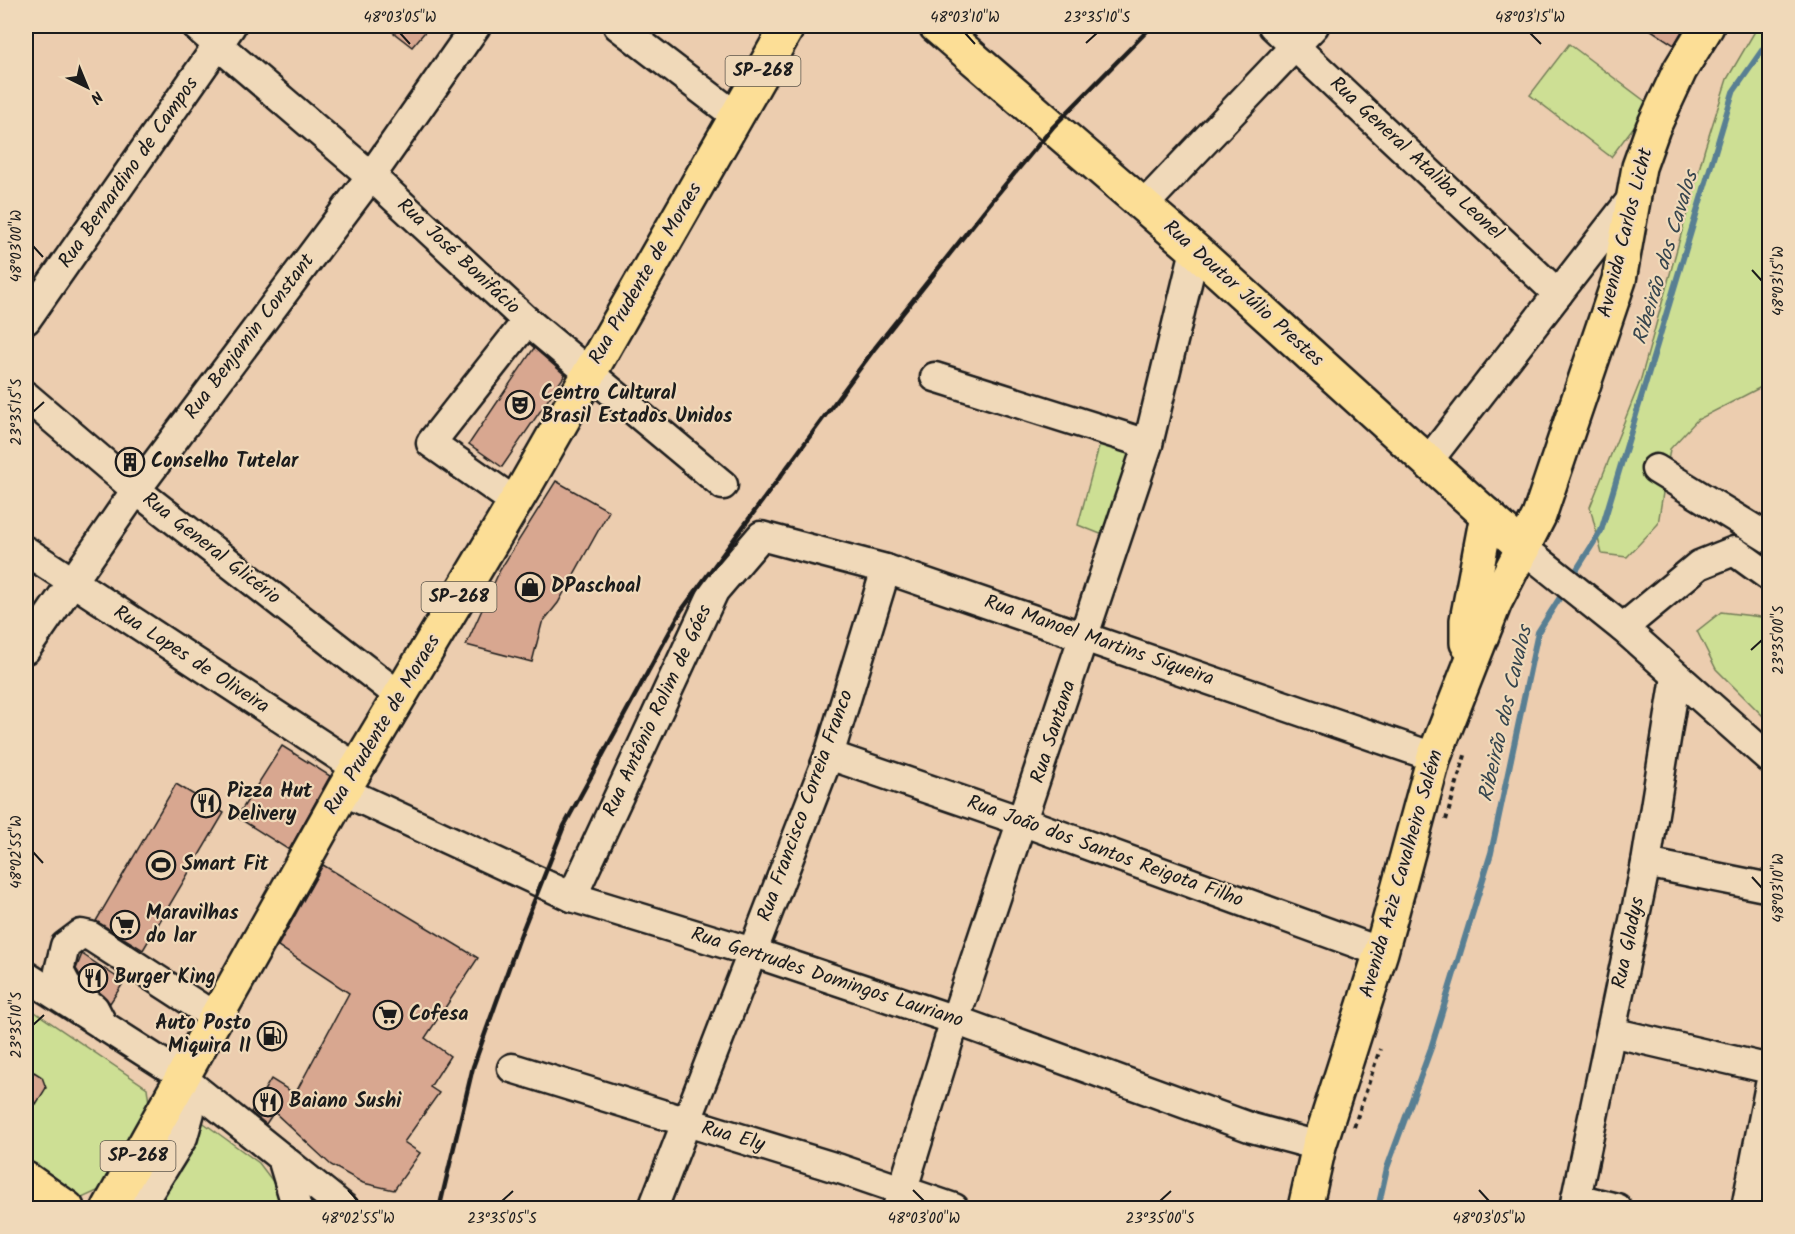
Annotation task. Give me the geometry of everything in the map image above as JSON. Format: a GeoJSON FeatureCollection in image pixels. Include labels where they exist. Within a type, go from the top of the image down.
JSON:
{"type":"FeatureCollection","features":[{"type":"Feature","properties":{"kind":"main road","name":"Rua Prudente de Moraes"},"geometry":{"type":"LineString","coordinates":[[109,1209],[175,1074],[215,1017],[350,779],[515,502],[788,26]]}},
{"type":"Feature","properties":{"kind":"main road","name":"Rua Doutor Júlio Prestes"},"geometry":{"type":"LineString","coordinates":[[936,26],[1195,250],[1429,460],[1534,558]]}},
{"type":"Feature","properties":{"kind":"main road","name":"Avenida Carlos Licht"},"geometry":{"type":"LineString","coordinates":[[1534,558],[1539,516],[1619,280],[1639,167],[1653,128],[1680,70],[1707,26]]}},
{"type":"Feature","properties":{"kind":"main road"},"geometry":{"type":"LineString","coordinates":[[1467,671],[1467,620],[1487,515]]}},
{"type":"Feature","properties":{"kind":"main road","name":"Avenida Aziz Cavalheiro Salém"},"geometry":{"type":"LineString","coordinates":[[1305,1209],[1319,1146],[1381,952],[1434,757],[1495,602],[1534,558]]}},
{"type":"Feature","properties":{"kind":"main road"},"geometry":{"type":"LineString","coordinates":[[26,1179],[67,1209]]}},
{"type":"Feature","properties":{"kind":"street","name":"Rua José Bonifácio"},"geometry":{"type":"LineString","coordinates":[[196,26],[225,35],[371,176],[527,321],[723,485]]}},
{"type":"Feature","properties":{"kind":"street","name":"Rua Benjamin Constant"},"geometry":{"type":"LineString","coordinates":[[26,649],[136,490],[371,176],[476,26]]}},
{"type":"Feature","properties":{"kind":"street"},"geometry":{"type":"LineString","coordinates":[[618,26],[737,117]]}},
{"type":"Feature","properties":{"kind":"street","name":"Rua General Ataliba Leonel"},"geometry":{"type":"LineString","coordinates":[[1273,26],[1305,35],[1558,294]]}},
{"type":"Feature","properties":{"kind":"street","name":"Rua Bernardino de Campos"},"geometry":{"type":"LineString","coordinates":[[26,320],[225,35]]}},
{"type":"Feature","properties":{"kind":"street"},"geometry":{"type":"LineString","coordinates":[[1143,206],[1305,35]]}},
{"type":"Feature","properties":{"kind":"street"},"geometry":{"type":"LineString","coordinates":[[1429,460],[1634,196]]}},
{"type":"Feature","properties":{"kind":"street","name":"Rua Santana"},"geometry":{"type":"LineString","coordinates":[[900,1199],[955,1020],[1024,822],[1148,444],[1195,250]]}},
{"type":"Feature","properties":{"kind":"street"},"geometry":{"type":"LineString","coordinates":[[515,502],[431,443],[527,321]]}},
{"type":"Feature","properties":{"kind":"street"},"geometry":{"type":"LineString","coordinates":[[935,377],[1148,444]]}},
{"type":"Feature","properties":{"kind":"street","name":"Rua General Glicério"},"geometry":{"type":"LineString","coordinates":[[26,396],[136,490],[400,697]]}},
{"type":"Feature","properties":{"kind":"street"},"geometry":{"type":"LineString","coordinates":[[1656,470],[1770,539]]}},
{"type":"Feature","properties":{"kind":"street","name":"Rua Manoel Martins Siqueira"},"geometry":{"type":"LineString","coordinates":[[761,536],[886,569],[1085,635],[1434,757]]}},
{"type":"Feature","properties":{"kind":"street","name":"Rua Antônio Rolim de Góes"},"geometry":{"type":"LineString","coordinates":[[572,897],[714,591],[761,536]]}},
{"type":"Feature","properties":{"kind":"street"},"geometry":{"type":"LineString","coordinates":[[1623,628],[1700,565],[1734,551],[1770,546]]}},
{"type":"Feature","properties":{"kind":"street","name":"Rua Lopes de Oliveira"},"geometry":{"type":"LineString","coordinates":[[26,551],[350,779]]}},
{"type":"Feature","properties":{"kind":"street"},"geometry":{"type":"LineString","coordinates":[[1734,551],[1770,577]]}},
{"type":"Feature","properties":{"kind":"street"},"geometry":{"type":"LineString","coordinates":[[1534,558],[1623,628],[1770,759]]}},
{"type":"Feature","properties":{"kind":"street","name":"Rua Francisco Correia Franco"},"geometry":{"type":"LineString","coordinates":[[653,1209],[829,755],[886,569]]}},
{"type":"Feature","properties":{"kind":"street","name":"Rua Gladys"},"geometry":{"type":"LineString","coordinates":[[1575,1203],[1646,863],[1676,677]]}},
{"type":"Feature","properties":{"kind":"street","name":"Rua João dos Santos Reigota Filho"},"geometry":{"type":"LineString","coordinates":[[829,755],[1024,822],[1381,952]]}},
{"type":"Feature","properties":{"kind":"street","name":"Rua Gertrudes Domingos Lauriano"},"geometry":{"type":"LineString","coordinates":[[350,779],[572,897],[753,952],[955,1020],[1252,1128],[1319,1146]]}},
{"type":"Feature","properties":{"kind":"street"},"geometry":{"type":"LineString","coordinates":[[1646,863],[1770,888]]}},
{"type":"Feature","properties":{"kind":"street"},"geometry":{"type":"LineString","coordinates":[[104,1027],[94,1008],[67,986],[59,970],[65,946],[81,934],[90,936],[215,1017]]}},
{"type":"Feature","properties":{"kind":"street"},"geometry":{"type":"LineString","coordinates":[[26,976],[175,1074],[344,1209]]}},
{"type":"Feature","properties":{"kind":"street"},"geometry":{"type":"LineString","coordinates":[[1611,1032],[1770,1069]]}},
{"type":"Feature","properties":{"kind":"street","name":"Rua Ely"},"geometry":{"type":"LineString","coordinates":[[512,1068],[686,1123],[900,1199],[954,1209]]}},
{"type":"Feature","properties":{"kind":"street"},"geometry":{"type":"LineString","coordinates":[[139,1209],[183,1137],[190,1113],[175,1074]]}},
{"type":"Feature","properties":{"kind":"street"},"geometry":{"type":"LineString","coordinates":[[1746,1209],[1770,1085]]}},
{"type":"Feature","properties":{"kind":"street"},"geometry":{"type":"LineString","coordinates":[[282,1158],[297,1209]]}},
{"type":"Feature","properties":{"kind":"street"},"geometry":{"type":"LineString","coordinates":[[1575,1203],[1617,1209]]}},
{"type":"Feature","properties":{"kind":"green space"},"geometry":{"type":"Polygon","coordinates":[[[1758,26],[1769,26],[1769,383],[1697,420],[1670,449],[1658,524],[1627,557],[1602,554],[1590,507],[1640,382],[1705,148],[1727,79],[1758,26]]]}},
{"type":"Feature","properties":{"kind":"green space"},"geometry":{"type":"Polygon","coordinates":[[[1569,44],[1650,105],[1611,157],[1530,95],[1569,44]]]}},
{"type":"Feature","properties":{"kind":"green space"},"geometry":{"type":"Polygon","coordinates":[[[1101,439],[1142,450],[1113,539],[1078,525],[1101,439]]]}},
{"type":"Feature","properties":{"kind":"green space"},"geometry":{"type":"Polygon","coordinates":[[[1721,612],[1769,618],[1769,722],[1716,669],[1697,631],[1721,612]]]}},
{"type":"Feature","properties":{"kind":"green space"},"geometry":{"type":"Polygon","coordinates":[[[26,1006],[147,1088],[149,1103],[106,1187],[82,1198],[26,1161],[26,1006]]]}},
{"type":"Feature","properties":{"kind":"green space"},"geometry":{"type":"Polygon","coordinates":[[[201,1121],[259,1163],[293,1208],[154,1208],[201,1121]]]}},
{"type":"Feature","properties":{"kind":"building"},"geometry":{"type":"Polygon","coordinates":[[[385,26],[430,26],[412,47],[385,26]]]}},
{"type":"Feature","properties":{"kind":"building"},"geometry":{"type":"Polygon","coordinates":[[[1645,26],[1685,26],[1674,45],[1645,26]]]}},
{"type":"Feature","properties":{"kind":"building","name":"Centro Cultural Brasil Estados Unidos"},"geometry":{"type":"Polygon","coordinates":[[[534,348],[565,375],[502,467],[469,444],[534,348]]]}},
{"type":"Feature","properties":{"kind":"building"},"geometry":{"type":"Polygon","coordinates":[[[124,447],[139,458],[133,466],[119,454],[124,447]]]}},
{"type":"Feature","properties":{"kind":"building","name":"DPaschoal"},"geometry":{"type":"Polygon","coordinates":[[[556,481],[609,511],[558,603],[542,623],[532,662],[466,645],[500,570],[556,481]]]}},
{"type":"Feature","properties":{"kind":"building"},"geometry":{"type":"Polygon","coordinates":[[[282,746],[330,776],[289,850],[237,817],[282,746]]]}},
{"type":"Feature","properties":{"kind":"building"},"geometry":{"type":"Polygon","coordinates":[[[176,784],[224,813],[143,950],[96,921],[176,784]]]}},
{"type":"Feature","properties":{"kind":"building","name":"Cofesa"},"geometry":{"type":"Polygon","coordinates":[[[323,865],[478,958],[425,1038],[450,1056],[430,1087],[439,1093],[404,1142],[420,1153],[394,1190],[363,1183],[331,1165],[274,1112],[266,1124],[251,1112],[271,1079],[295,1094],[349,993],[278,946],[323,865]]]}},
{"type":"Feature","properties":{"kind":"building","name":"Burger King"},"geometry":{"type":"Polygon","coordinates":[[[82,954],[124,982],[110,1003],[76,969],[82,954]]]}},
{"type":"Feature","properties":{"kind":"building"},"geometry":{"type":"Polygon","coordinates":[[[34,1072],[42,1077],[46,1088],[36,1104],[26,1095],[26,1082],[34,1072]]]}},
{"type":"Feature","properties":{"kind":"waterway","name":"Ribeirão dos Cavalos"},"geometry":{"type":"LineString","coordinates":[[1572,577],[1601,531],[1733,92],[1770,39]]}},
{"type":"Feature","properties":{"kind":"waterway","name":"Ribeirão dos Cavalos"},"geometry":{"type":"LineString","coordinates":[[1378,1208],[1387,1168],[1431,1048],[1491,853],[1538,632],[1564,591]]}},
{"type":"Feature","properties":{"kind":"railway"},"geometry":{"type":"LineString","coordinates":[[442,1208],[441,1201],[473,1067],[521,934],[564,826],[681,611],[875,348],[995,197],[1053,127],[1152,26]]}},
{"type":"Feature","properties":{"kind":"place","name":"Centro Cultural Brasil Estados Unidos"},"geometry":{"type":"Point","coordinates":[520,405]}},
{"type":"Feature","properties":{"kind":"place","name":"Conselho Tutelar"},"geometry":{"type":"Point","coordinates":[130,462]}},
{"type":"Feature","properties":{"kind":"place","name":"DPaschoal"},"geometry":{"type":"Point","coordinates":[530,587]}},
{"type":"Feature","properties":{"kind":"place","name":"Pizza Hut Delivery"},"geometry":{"type":"Point","coordinates":[206,803]}},
{"type":"Feature","properties":{"kind":"place","name":"Smart Fit"},"geometry":{"type":"Point","coordinates":[161,865]}},
{"type":"Feature","properties":{"kind":"place","name":"Maravilhas do lar"},"geometry":{"type":"Point","coordinates":[125,925]}},
{"type":"Feature","properties":{"kind":"place","name":"Burger King"},"geometry":{"type":"Point","coordinates":[93,978]}},
{"type":"Feature","properties":{"kind":"place","name":"Cofesa"},"geometry":{"type":"Point","coordinates":[388,1015]}},
{"type":"Feature","properties":{"kind":"place","name":"Auto Posto Miquira II"},"geometry":{"type":"Point","coordinates":[272,1036]}},
{"type":"Feature","properties":{"kind":"place","name":"Baiano Sushi"},"geometry":{"type":"Point","coordinates":[268,1102]}}]}
